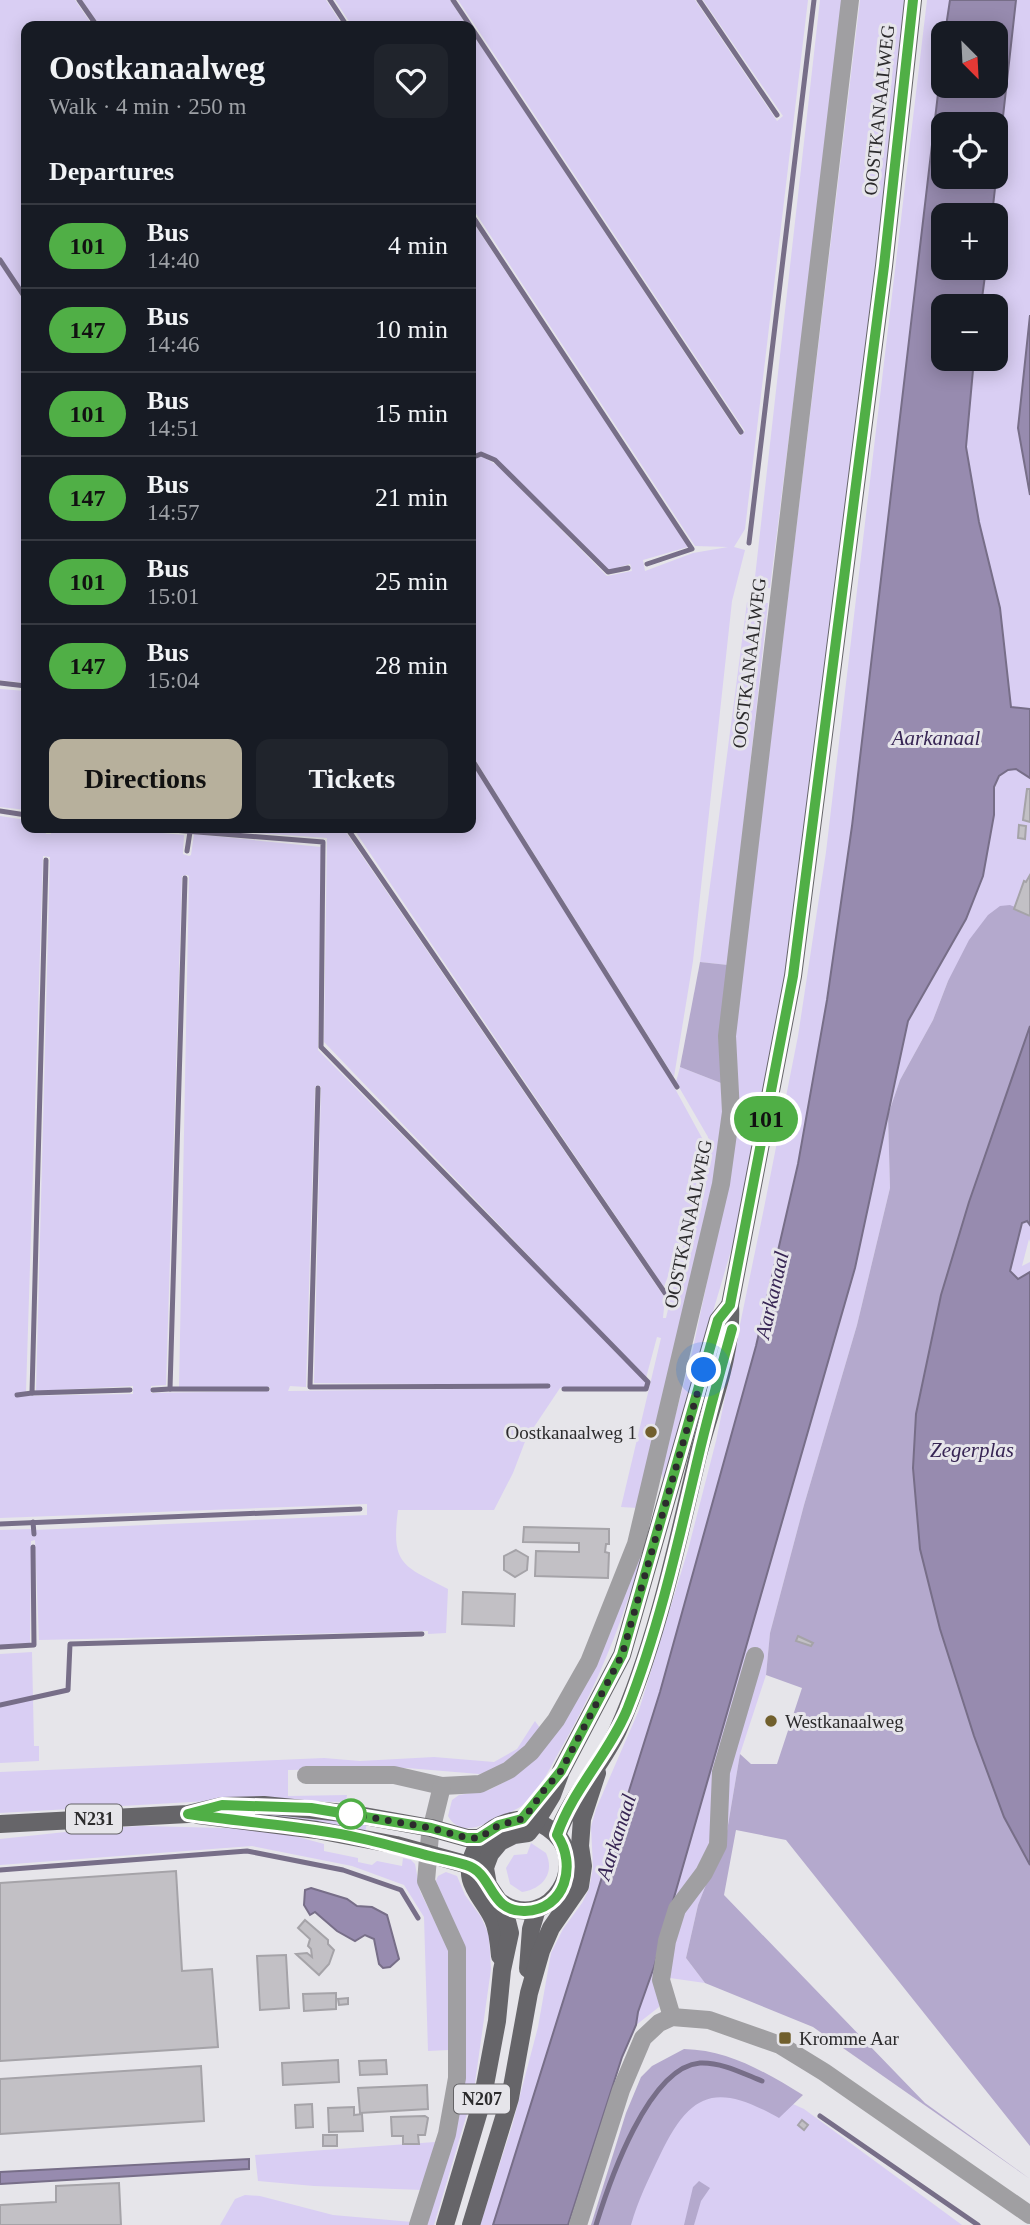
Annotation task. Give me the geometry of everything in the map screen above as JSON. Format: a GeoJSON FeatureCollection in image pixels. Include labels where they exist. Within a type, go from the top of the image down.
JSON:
{"type":"FeatureCollection","features":[{"type":"Feature","properties":{"kind":"main road","name":"OOSTKANAALWEG"},"geometry":{"type":"LineString","coordinates":[[603,1757],[627,1709],[652,1639],[687,1512],[698,1457],[732,1329],[730,1305],[793,976],[884,266],[912,0]]}},
{"type":"Feature","properties":{"kind":"main road","name":"OOSTKANAALWEG"},"geometry":{"type":"LineString","coordinates":[[529,1821],[552,1795],[561,1771],[622,1655],[718,1320],[730,1305]]}},
{"type":"Feature","properties":{"kind":"main road","name":"N207"},"geometry":{"type":"LineString","coordinates":[[557,1835],[570,1805],[603,1757]]}},
{"type":"Feature","properties":{"kind":"main road","name":"N207"},"geometry":{"type":"LineString","coordinates":[[471,2225],[510,2098],[529,1993],[547,1934],[580,1886],[583,1866],[580,1846],[582,1819],[603,1757]]}},
{"type":"Feature","properties":{"kind":"main road","name":"N231"},"geometry":{"type":"LineString","coordinates":[[188,1814],[222,1805],[264,1805],[353,1814],[431,1828],[467,1838],[486,1834]]}},
{"type":"Feature","properties":{"kind":"main road","name":"N231"},"geometry":{"type":"LineString","coordinates":[[0,1824],[188,1814],[317,1830],[396,1845],[471,1866]]}},
{"type":"Feature","properties":{"kind":"main road"},"geometry":{"type":"LineString","coordinates":[[486,1878],[487,1862],[494,1848],[507,1838],[528,1833],[529,1821]]}},
{"type":"Feature","properties":{"kind":"main road"},"geometry":{"type":"LineString","coordinates":[[471,1866],[475,1849],[486,1834],[499,1825],[529,1821],[557,1835],[568,1859],[566,1877],[558,1893],[537,1909],[518,1910],[492,1905]]}},
{"type":"Feature","properties":{"kind":"main road","name":"N207"},"geometry":{"type":"LineString","coordinates":[[445,2225],[482,2101],[497,2021],[502,1970],[491,1893],[486,1878],[471,1866]]}},
{"type":"Feature","properties":{"kind":"main road","name":"N207"},"geometry":{"type":"LineString","coordinates":[[471,1866],[472,1884],[492,1905]]}},
{"type":"Feature","properties":{"kind":"main road","name":"N207"},"geometry":{"type":"LineString","coordinates":[[529,1993],[531,1929],[537,1909]]}},
{"type":"Feature","properties":{"kind":"street","name":"OOSTKANAALWEG"},"geometry":{"type":"LineString","coordinates":[[306,1775],[394,1775],[442,1786],[481,1784],[509,1770],[531,1752],[556,1720],[589,1662],[636,1544],[721,1184],[731,1112],[727,1036],[738,933],[850,0]]}},
{"type":"Feature","properties":{"kind":"street"},"geometry":{"type":"LineString","coordinates":[[672,2017],[661,1980],[667,1941],[677,1909],[704,1873],[718,1845],[721,1772],[755,1656]]}},
{"type":"Feature","properties":{"kind":"street"},"geometry":{"type":"LineString","coordinates":[[418,2225],[447,2134],[457,2078],[457,1949],[451,1932],[428,1890],[426,1877],[431,1828],[442,1786]]}},
{"type":"Feature","properties":{"kind":"street"},"geometry":{"type":"LineString","coordinates":[[578,2225],[621,2090],[643,2038],[659,2023],[672,2017],[709,2020],[780,2045],[824,2072],[1030,2216]]}},
{"type":"Feature","properties":{"kind":"shaded area"},"geometry":{"type":"Polygon","coordinates":[[[0,0],[75,0],[90,21],[21,21],[21,288],[0,256],[0,0]]]}},
{"type":"Feature","properties":{"kind":"shaded area"},"geometry":{"type":"Polygon","coordinates":[[[82,0],[326,0],[340,21],[97,21],[82,0]]]}},
{"type":"Feature","properties":{"kind":"shaded area"},"geometry":{"type":"Polygon","coordinates":[[[335,0],[450,0],[464,21],[349,21],[335,0]]]}},
{"type":"Feature","properties":{"kind":"shaded area"},"geometry":{"type":"Polygon","coordinates":[[[458,0],[695,0],[777,121],[783,116],[703,0],[808,0],[745,529],[734,547],[745,550],[732,601],[693,961],[674,1077],[476,761],[476,458],[482,456],[498,466],[607,576],[632,571],[630,564],[609,570],[500,464],[482,453],[476,455],[476,227],[688,547],[643,560],[645,571],[693,553],[728,547],[695,546],[476,214],[476,39],[740,436],[745,431],[476,27],[476,21],[472,21],[458,0]]]}},
{"type":"Feature","properties":{"kind":"shaded area"},"geometry":{"type":"Polygon","coordinates":[[[820,0],[844,0],[770,588],[754,586],[820,0]]]}},
{"type":"Feature","properties":{"kind":"shaded area"},"geometry":{"type":"Polygon","coordinates":[[[860,0],[908,0],[850,486],[778,1023],[735,1237],[663,1481],[661,1469],[692,1353],[728,1183],[735,1036],[860,0]]]}},
{"type":"Feature","properties":{"kind":"shaded area"},"geometry":{"type":"Polygon","coordinates":[[[927,0],[950,0],[947,21],[931,21],[931,98],[938,98],[936,112],[931,112],[931,154],[852,826],[827,1000],[798,1164],[756,1346],[660,1692],[493,2225],[480,2225],[512,2126],[538,2027],[551,1953],[589,1889],[593,1868],[591,1827],[596,1809],[639,1710],[688,1550],[716,1441],[798,1036],[826,852],[927,0]]]}},
{"type":"Feature","properties":{"kind":"shaded area"},"geometry":{"type":"Polygon","coordinates":[[[1016,0],[1030,0],[1030,315],[1018,428],[1030,495],[1030,709],[1011,707],[1000,608],[979,522],[966,447],[973,371],[1008,371],[1008,294],[983,294],[984,280],[1008,280],[1008,203],[993,203],[995,189],[1008,189],[1008,112],[1003,112],[1005,98],[1008,98],[1008,72],[1016,0]]]}},
{"type":"Feature","properties":{"kind":"shaded area"},"geometry":{"type":"Polygon","coordinates":[[[0,264],[21,296],[21,682],[0,680],[0,264]]]}},
{"type":"Feature","properties":{"kind":"shaded area"},"geometry":{"type":"Polygon","coordinates":[[[747,602],[768,603],[728,965],[700,962],[747,602]]]}},
{"type":"Feature","properties":{"kind":"shaded area"},"geometry":{"type":"Polygon","coordinates":[[[0,689],[21,691],[21,809],[0,807],[0,689]]]}},
{"type":"Feature","properties":{"kind":"shaded area"},"geometry":{"type":"Polygon","coordinates":[[[1016,769],[1030,778],[1030,917],[1022,910],[948,981],[933,1020],[900,1080],[888,1115],[890,1188],[857,1325],[770,1633],[766,1675],[740,1754],[727,1831],[698,1905],[686,1958],[705,1983],[670,1978],[659,1995],[659,2007],[636,2025],[855,1268],[908,1021],[924,991],[994,815],[994,792],[998,780],[1008,771],[1016,769]]]}},
{"type":"Feature","properties":{"kind":"shaded area"},"geometry":{"type":"Polygon","coordinates":[[[476,770],[673,1085],[702,1138],[695,1194],[708,1137],[676,1082],[680,1067],[721,1083],[723,1120],[719,1164],[638,1508],[621,1507],[661,1338],[657,1337],[646,1378],[324,1042],[327,838],[258,833],[346,833],[665,1298],[663,1318],[666,1318],[690,1216],[664,1287],[356,833],[476,833],[476,770]]]}},
{"type":"Feature","properties":{"kind":"shaded area"},"geometry":{"type":"Polygon","coordinates":[[[0,816],[21,819],[21,833],[184,835],[183,854],[189,856],[194,834],[321,847],[318,1050],[647,1382],[645,1388],[560,1388],[526,1439],[513,1473],[494,1510],[398,1510],[396,1542],[403,1561],[410,1568],[448,1589],[446,1633],[428,1634],[428,1631],[39,1640],[35,1540],[31,1541],[30,1643],[0,1645],[0,1530],[32,1529],[35,1536],[35,1530],[367,1515],[367,1504],[0,1518],[0,816]],[[43,856],[26,1392],[16,1396],[133,1394],[133,1386],[36,1391],[50,857],[43,856]],[[187,875],[182,876],[166,1385],[151,1386],[151,1393],[270,1391],[270,1387],[179,1388],[187,875]],[[315,1087],[306,1387],[290,1386],[288,1391],[550,1388],[550,1385],[314,1383],[321,1087],[315,1087]]]}},
{"type":"Feature","properties":{"kind":"shaded area"},"geometry":{"type":"Polygon","coordinates":[[[1010,905],[1030,917],[1030,1026],[969,1202],[941,1295],[916,1414],[913,1468],[920,1549],[940,1629],[974,1736],[1004,1817],[1030,1865],[1030,2146],[786,1840],[736,1830],[724,1895],[925,2103],[1030,2179],[813,2027],[705,1983],[686,1958],[698,1905],[727,1831],[740,1754],[751,1764],[777,1764],[802,1688],[766,1675],[770,1633],[857,1325],[890,1188],[888,1115],[900,1080],[933,1020],[948,981],[969,940],[988,915],[1000,906],[1010,905]]]}},
{"type":"Feature","properties":{"kind":"shaded area"},"geometry":{"type":"Polygon","coordinates":[[[700,962],[728,965],[721,1083],[680,1067],[700,962]]]}},
{"type":"Feature","properties":{"kind":"shaded area"},"geometry":{"type":"Polygon","coordinates":[[[1027,1221],[1030,1225],[1030,1242],[1029,1239],[1022,1266],[1030,1262],[1030,1272],[1018,1279],[1010,1271],[1022,1223],[1027,1221]]]}},
{"type":"Feature","properties":{"kind":"shaded area"},"geometry":{"type":"Polygon","coordinates":[[[647,1553],[635,1591],[629,1596],[598,1676],[539,1787],[523,1805],[485,1824],[469,1828],[455,1824],[448,1816],[452,1800],[459,1795],[489,1790],[508,1780],[599,1656],[611,1631],[636,1558],[647,1553]]]}},
{"type":"Feature","properties":{"kind":"shaded area"},"geometry":{"type":"Polygon","coordinates":[[[32,1652],[34,1746],[39,1746],[39,1761],[0,1763],[0,1654],[32,1652]]]}},
{"type":"Feature","properties":{"kind":"shaded area"},"geometry":{"type":"Polygon","coordinates":[[[535,1721],[540,1728],[521,1752],[489,1772],[479,1774],[407,1768],[288,1770],[288,1796],[347,1795],[346,1802],[226,1800],[0,1813],[0,1772],[324,1758],[360,1761],[434,1757],[494,1762],[517,1749],[535,1721]]]}},
{"type":"Feature","properties":{"kind":"shaded area"},"geometry":{"type":"Polygon","coordinates":[[[229,1810],[367,1822],[365,1833],[229,1810]]]}},
{"type":"Feature","properties":{"kind":"shaded area"},"geometry":{"type":"Polygon","coordinates":[[[142,1826],[269,1829],[324,1844],[324,1851],[358,1858],[358,1862],[372,1865],[377,1861],[402,1866],[403,1858],[411,1860],[415,1864],[420,1891],[450,1953],[449,2050],[428,2051],[424,1917],[404,1885],[352,1866],[252,1846],[0,1865],[0,1839],[142,1826]]]}},
{"type":"Feature","properties":{"kind":"shaded area"},"geometry":{"type":"Polygon","coordinates":[[[531,1843],[546,1853],[548,1873],[541,1884],[522,1892],[510,1884],[506,1868],[514,1855],[527,1854],[531,1843]]]}},
{"type":"Feature","properties":{"kind":"shaded area"},"geometry":{"type":"Polygon","coordinates":[[[446,1872],[457,1876],[465,1895],[481,1917],[489,1935],[491,1969],[474,2090],[434,2225],[424,2225],[465,2052],[466,1965],[463,1945],[435,1883],[438,1876],[446,1872]]]}},
{"type":"Feature","properties":{"kind":"shaded area"},"geometry":{"type":"Polygon","coordinates":[[[684,2049],[731,2058],[761,2071],[803,2095],[779,2118],[739,2100],[722,2097],[695,2105],[671,2133],[644,2189],[631,2225],[591,2225],[626,2113],[641,2077],[652,2066],[684,2049]]]}},
{"type":"Feature","properties":{"kind":"shaded area"},"geometry":{"type":"Polygon","coordinates":[[[733,2077],[804,2109],[962,2225],[602,2225],[639,2128],[733,2077]]]}},
{"type":"Feature","properties":{"kind":"shaded area"},"geometry":{"type":"Polygon","coordinates":[[[435,2142],[423,2190],[258,2181],[255,2155],[435,2142]]]}},
{"type":"Feature","properties":{"kind":"shaded area"},"geometry":{"type":"Polygon","coordinates":[[[699,2181],[710,2188],[701,2201],[694,2225],[684,2225],[693,2187],[699,2181]]]}},
{"type":"Feature","properties":{"kind":"shaded area"},"geometry":{"type":"Polygon","coordinates":[[[245,2195],[260,2196],[333,2215],[412,2222],[411,2225],[220,2225],[235,2199],[245,2195]]]}},
{"type":"Feature","properties":{"kind":"water","name":"Aarkanaal"},"geometry":{"type":"Polygon","coordinates":[[[950,0],[1016,0],[1008,72],[1008,21],[947,21],[950,0]]]}},
{"type":"Feature","properties":{"kind":"water","name":"Aarkanaal"},"geometry":{"type":"Polygon","coordinates":[[[937,98],[1005,98],[1003,112],[936,112],[937,98]]]}},
{"type":"Feature","properties":{"kind":"water","name":"Aarkanaal"},"geometry":{"type":"Polygon","coordinates":[[[931,153],[931,189],[995,189],[993,203],[931,203],[931,280],[984,280],[983,294],[931,294],[931,371],[973,371],[966,447],[979,522],[1000,608],[1011,707],[1030,709],[1030,778],[1016,769],[1008,770],[999,776],[994,787],[994,815],[983,876],[966,919],[908,1021],[855,1268],[654,1967],[568,2225],[493,2225],[660,1692],[756,1346],[798,1164],[827,1000],[852,826],[931,153]]]}},
{"type":"Feature","properties":{"kind":"water"},"geometry":{"type":"Polygon","coordinates":[[[1030,315],[1030,495],[1018,428],[1030,315]]]}},
{"type":"Feature","properties":{"kind":"water","name":"Zegerplas"},"geometry":{"type":"Polygon","coordinates":[[[1030,1026],[1030,1225],[1027,1221],[1022,1223],[1010,1271],[1018,1279],[1030,1272],[1030,1865],[1004,1817],[974,1736],[940,1629],[920,1549],[913,1468],[916,1414],[941,1295],[969,1202],[1030,1026]]]}},
{"type":"Feature","properties":{"kind":"water"},"geometry":{"type":"Polygon","coordinates":[[[311,1888],[347,1899],[357,1906],[372,1907],[387,1915],[399,1959],[390,1967],[383,1968],[379,1964],[374,1939],[365,1935],[355,1941],[337,1931],[315,1912],[310,1915],[304,1905],[305,1890],[311,1888]]]}},
{"type":"Feature","properties":{"kind":"water"},"geometry":{"type":"Polygon","coordinates":[[[249,2159],[249,2169],[0,2184],[0,2172],[249,2159]]]}},
{"type":"Feature","properties":{"kind":"building"},"geometry":{"type":"Polygon","coordinates":[[[1027,789],[1030,789],[1030,822],[1023,820],[1027,789]]]}},
{"type":"Feature","properties":{"kind":"building"},"geometry":{"type":"Polygon","coordinates":[[[1019,825],[1026,826],[1025,839],[1018,838],[1019,825]]]}},
{"type":"Feature","properties":{"kind":"building"},"geometry":{"type":"Polygon","coordinates":[[[1030,875],[1030,916],[1014,909],[1024,881],[1026,882],[1030,875]]]}},
{"type":"Feature","properties":{"kind":"building","name":"Oostkanaalweg 1"},"geometry":{"type":"Polygon","coordinates":[[[646,1427],[657,1429],[655,1437],[645,1435],[646,1427]]]}},
{"type":"Feature","properties":{"kind":"building"},"geometry":{"type":"Polygon","coordinates":[[[524,1527],[609,1529],[609,1544],[606,1544],[605,1552],[609,1553],[608,1578],[535,1576],[536,1551],[579,1552],[579,1543],[523,1542],[524,1527]]]}},
{"type":"Feature","properties":{"kind":"building"},"geometry":{"type":"Polygon","coordinates":[[[516,1550],[528,1557],[527,1570],[515,1577],[504,1570],[504,1556],[516,1550]]]}},
{"type":"Feature","properties":{"kind":"building"},"geometry":{"type":"Polygon","coordinates":[[[463,1592],[515,1594],[514,1626],[462,1624],[463,1592]]]}},
{"type":"Feature","properties":{"kind":"building"},"geometry":{"type":"Polygon","coordinates":[[[798,1636],[813,1643],[811,1646],[796,1641],[798,1636]]]}},
{"type":"Feature","properties":{"kind":"building"},"geometry":{"type":"Polygon","coordinates":[[[176,1871],[182,1971],[212,1969],[218,2047],[0,2061],[0,1883],[176,1871]]]}},
{"type":"Feature","properties":{"kind":"building"},"geometry":{"type":"Polygon","coordinates":[[[305,1920],[328,1940],[334,1950],[329,1964],[319,1975],[296,1954],[307,1953],[312,1957],[308,1946],[310,1939],[298,1928],[305,1920]]]}},
{"type":"Feature","properties":{"kind":"building"},"geometry":{"type":"Polygon","coordinates":[[[286,1955],[289,2008],[260,2010],[257,1956],[286,1955]]]}},
{"type":"Feature","properties":{"kind":"building"},"geometry":{"type":"Polygon","coordinates":[[[336,1993],[336,2009],[304,2011],[303,1994],[336,1993]]]}},
{"type":"Feature","properties":{"kind":"building"},"geometry":{"type":"Polygon","coordinates":[[[348,1998],[348,2004],[339,2005],[338,1999],[348,1998]]]}},
{"type":"Feature","properties":{"kind":"building"},"geometry":{"type":"Polygon","coordinates":[[[338,2060],[339,2082],[283,2085],[282,2063],[338,2060]]]}},
{"type":"Feature","properties":{"kind":"building"},"geometry":{"type":"Polygon","coordinates":[[[386,2060],[387,2074],[360,2075],[359,2061],[386,2060]]]}},
{"type":"Feature","properties":{"kind":"building"},"geometry":{"type":"Polygon","coordinates":[[[201,2066],[204,2121],[0,2134],[0,2079],[201,2066]]]}},
{"type":"Feature","properties":{"kind":"building"},"geometry":{"type":"Polygon","coordinates":[[[427,2085],[428,2109],[360,2113],[358,2088],[427,2085]]]}},
{"type":"Feature","properties":{"kind":"building"},"geometry":{"type":"Polygon","coordinates":[[[312,2104],[313,2127],[296,2128],[295,2105],[312,2104]]]}},
{"type":"Feature","properties":{"kind":"building"},"geometry":{"type":"Polygon","coordinates":[[[354,2107],[354,2115],[362,2114],[363,2131],[329,2132],[328,2108],[354,2107]]]}},
{"type":"Feature","properties":{"kind":"building"},"geometry":{"type":"Polygon","coordinates":[[[391,2117],[428,2118],[425,2135],[418,2135],[419,2144],[403,2144],[403,2136],[392,2136],[391,2117]]]}},
{"type":"Feature","properties":{"kind":"building"},"geometry":{"type":"Polygon","coordinates":[[[802,2120],[808,2125],[804,2130],[798,2125],[802,2120]]]}},
{"type":"Feature","properties":{"kind":"building"},"geometry":{"type":"Polygon","coordinates":[[[323,2135],[337,2135],[337,2146],[323,2146],[323,2135]]]}},
{"type":"Feature","properties":{"kind":"building"},"geometry":{"type":"Polygon","coordinates":[[[119,2183],[121,2225],[0,2225],[0,2205],[56,2202],[56,2186],[119,2183]]]}},
{"type":"Feature","properties":{"kind":"waterway"},"geometry":{"type":"LineString","coordinates":[[79,0],[94,21]]}},
{"type":"Feature","properties":{"kind":"waterway"},"geometry":{"type":"LineString","coordinates":[[330,0],[344,21]]}},
{"type":"Feature","properties":{"kind":"waterway"},"geometry":{"type":"LineString","coordinates":[[453,0],[467,21]]}},
{"type":"Feature","properties":{"kind":"waterway"},"geometry":{"type":"LineString","coordinates":[[699,0],[777,115]]}},
{"type":"Feature","properties":{"kind":"waterway"},"geometry":{"type":"LineString","coordinates":[[749,543],[814,0]]}},
{"type":"Feature","properties":{"kind":"waterway"},"geometry":{"type":"LineString","coordinates":[[476,34],[741,432]]}},
{"type":"Feature","properties":{"kind":"waterway"},"geometry":{"type":"LineString","coordinates":[[476,222],[692,549],[647,564]]}},
{"type":"Feature","properties":{"kind":"waterway"},"geometry":{"type":"LineString","coordinates":[[0,260],[21,292]]}},
{"type":"Feature","properties":{"kind":"waterway"},"geometry":{"type":"LineString","coordinates":[[476,456],[481,454],[495,460],[608,572],[628,568]]}},
{"type":"Feature","properties":{"kind":"waterway"},"geometry":{"type":"LineString","coordinates":[[0,683],[21,685]]}},
{"type":"Feature","properties":{"kind":"waterway"},"geometry":{"type":"LineString","coordinates":[[476,766],[677,1087]]}},
{"type":"Feature","properties":{"kind":"waterway"},"geometry":{"type":"LineString","coordinates":[[0,811],[21,814]]}},
{"type":"Feature","properties":{"kind":"waterway"},"geometry":{"type":"LineString","coordinates":[[187,851],[190,833]]}},
{"type":"Feature","properties":{"kind":"waterway"},"geometry":{"type":"LineString","coordinates":[[210,833],[323,842],[321,1047],[648,1382],[646,1389],[564,1389]]}},
{"type":"Feature","properties":{"kind":"waterway"},"geometry":{"type":"LineString","coordinates":[[350,833],[665,1293]]}},
{"type":"Feature","properties":{"kind":"waterway"},"geometry":{"type":"LineString","coordinates":[[46,860],[32,1393],[130,1390]]}},
{"type":"Feature","properties":{"kind":"waterway"},"geometry":{"type":"LineString","coordinates":[[185,878],[170,1389],[267,1389]]}},
{"type":"Feature","properties":{"kind":"waterway"},"geometry":{"type":"LineString","coordinates":[[318,1088],[310,1387],[548,1386]]}},
{"type":"Feature","properties":{"kind":"waterway"},"geometry":{"type":"LineString","coordinates":[[153,1390],[170,1389]]}},
{"type":"Feature","properties":{"kind":"waterway"},"geometry":{"type":"LineString","coordinates":[[17,1395],[32,1393]]}},
{"type":"Feature","properties":{"kind":"waterway"},"geometry":{"type":"LineString","coordinates":[[0,1524],[360,1509]]}},
{"type":"Feature","properties":{"kind":"waterway"},"geometry":{"type":"LineString","coordinates":[[33,1522],[34,1534]]}},
{"type":"Feature","properties":{"kind":"waterway"},"geometry":{"type":"LineString","coordinates":[[0,1647],[34,1645],[33,1547]]}},
{"type":"Feature","properties":{"kind":"waterway"},"geometry":{"type":"LineString","coordinates":[[0,1705],[68,1690],[70,1644],[422,1634]]}},
{"type":"Feature","properties":{"kind":"waterway"},"geometry":{"type":"LineString","coordinates":[[0,1870],[247,1851],[343,1870],[401,1890],[418,1918]]}},
{"type":"Feature","properties":{"kind":"waterway"},"geometry":{"type":"LineString","coordinates":[[596,2225],[610,2183],[633,2130],[664,2084],[681,2069],[708,2063],[724,2066],[762,2081]]}},
{"type":"Feature","properties":{"kind":"waterway"},"geometry":{"type":"LineString","coordinates":[[820,2116],[978,2225]]}},
{"type":"Feature","properties":{"kind":"bus line","name":"101"},"geometry":{"type":"LineString","coordinates":[[732,1329],[698,1457],[687,1512],[652,1639],[616,1734],[564,1815],[557,1835],[566,1851],[568,1868],[563,1885],[552,1900],[537,1909],[527,1911],[508,1907],[491,1893],[486,1878],[471,1866],[396,1845],[317,1830],[188,1814],[222,1805],[311,1808],[431,1828],[467,1838],[479,1838],[499,1825],[522,1819],[561,1771],[622,1655],[718,1320],[730,1305],[793,976],[884,266],[913,0]]}},
{"type":"Feature","properties":{"kind":"place","name":"Oostkanaalweg 1"},"geometry":{"type":"Point","coordinates":[651,1432]}},
{"type":"Feature","properties":{"kind":"place","name":"Westkanaalweg"},"geometry":{"type":"Point","coordinates":[771,1721]}},
{"type":"Feature","properties":{"kind":"place","name":"Kromme Aar"},"geometry":{"type":"Point","coordinates":[785,2038]}},
{"type":"Feature","properties":{"kind":"route"},"geometry":{"type":"LineString","coordinates":[[351,1814],[431,1828],[467,1838],[479,1838],[499,1825],[522,1819],[528,1813],[561,1771],[622,1655],[704,1370]]}}]}
